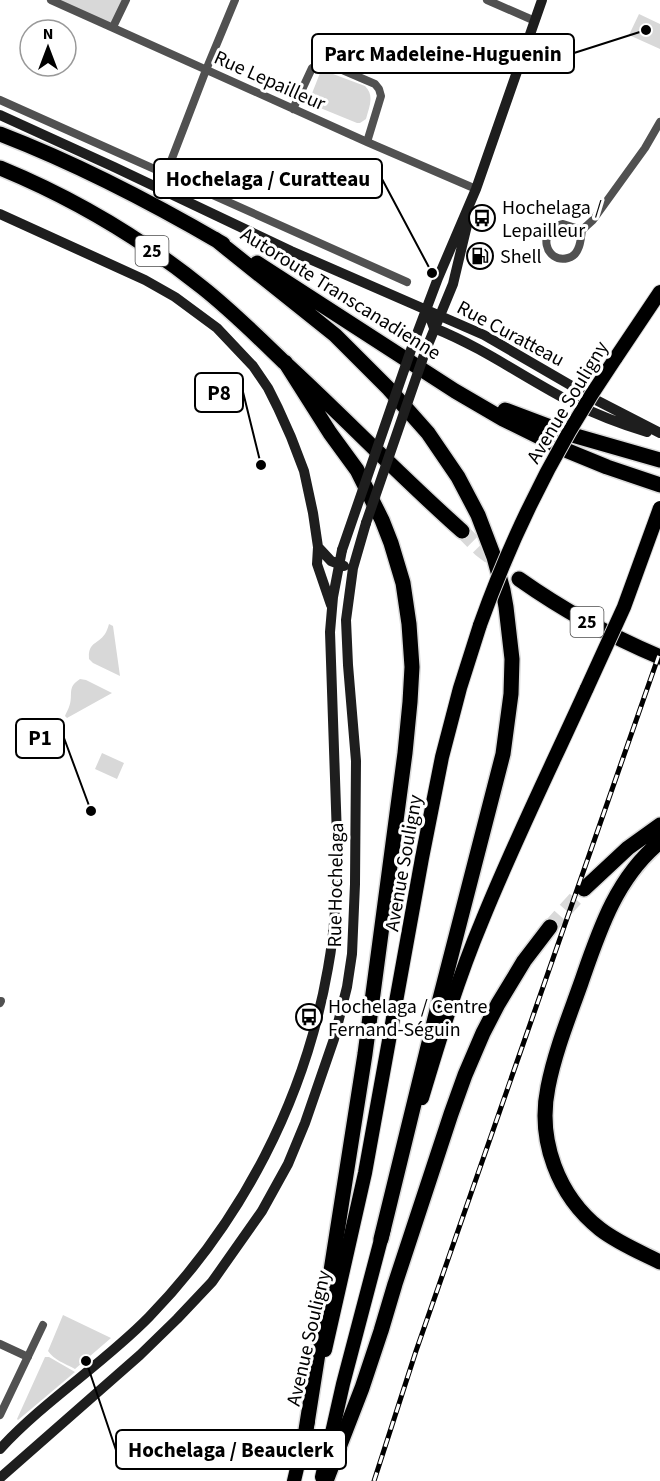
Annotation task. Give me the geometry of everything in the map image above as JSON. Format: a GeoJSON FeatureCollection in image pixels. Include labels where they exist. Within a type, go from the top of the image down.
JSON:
{"type":"FeatureCollection","features":[{"type":"Feature","properties":{"kind":"highway","name":"Autoroute Transcanadienne"},"geometry":{"type":"LineString","coordinates":[[0,134],[60,158],[159,207],[294,286],[503,420],[568,451],[660,485]]}},
{"type":"Feature","properties":{"kind":"highway","name":"25"},"geometry":{"type":"LineString","coordinates":[[0,168],[67,199],[111,224],[204,289],[285,362],[462,531]]}},
{"type":"Feature","properties":{"kind":"highway"},"geometry":{"type":"LineString","coordinates":[[215,239],[335,335],[404,405],[443,454],[472,502],[494,557],[503,590],[512,659],[507,730],[494,792],[343,1384],[321,1481]]}},
{"type":"Feature","properties":{"kind":"highway","name":"Avenue Souligny"},"geometry":{"type":"LineString","coordinates":[[294,1481],[365,1173],[440,766],[460,688],[480,625],[514,540],[541,481],[579,414],[660,292]]}},
{"type":"Feature","properties":{"kind":"highway"},"geometry":{"type":"LineString","coordinates":[[396,352],[487,401],[526,419],[580,438],[660,460]]}},
{"type":"Feature","properties":{"kind":"highway"},"geometry":{"type":"LineString","coordinates":[[285,362],[330,433],[357,470],[382,519],[402,582],[412,651],[409,718],[382,924],[353,1132],[306,1430]]}},
{"type":"Feature","properties":{"kind":"highway"},"geometry":{"type":"LineString","coordinates":[[381,1239],[444,1023],[481,922],[624,607],[660,508]]}},
{"type":"Feature","properties":{"kind":"highway","name":"25"},"geometry":{"type":"LineString","coordinates":[[519,579],[592,625],[660,657]]}},
{"type":"Feature","properties":{"kind":"highway"},"geometry":{"type":"LineString","coordinates":[[584,889],[628,848],[660,825]]}},
{"type":"Feature","properties":{"kind":"highway"},"geometry":{"type":"LineString","coordinates":[[660,842],[644,856],[625,880],[603,921],[554,1061],[547,1089],[545,1116],[547,1142],[554,1166],[573,1202],[601,1230],[623,1244],[660,1262]]}},
{"type":"Feature","properties":{"kind":"highway"},"geometry":{"type":"LineString","coordinates":[[326,1481],[373,1354],[394,1284],[465,1075],[483,1032],[498,1004],[524,961],[550,927]]}},
{"type":"Feature","properties":{"kind":"main road","name":"Rue Hochelaga"},"geometry":{"type":"LineString","coordinates":[[0,1449],[14,1434],[102,1360],[147,1318],[202,1255],[248,1188],[274,1138],[302,1072],[321,1005],[336,908],[337,837],[330,644],[332,609],[342,550],[412,347],[438,278],[476,189],[542,0]]}},
{"type":"Feature","properties":{"kind":"main road","name":"Rue Curatteau"},"geometry":{"type":"LineString","coordinates":[[0,115],[291,251],[484,335],[660,435]]}},
{"type":"Feature","properties":{"kind":"main road","name":"Rue Hochelaga"},"geometry":{"type":"LineString","coordinates":[[0,1478],[140,1355],[177,1320],[212,1281],[262,1211],[288,1164],[305,1123],[334,1038],[347,987],[352,954],[356,761],[346,627],[353,568],[425,352],[453,284],[476,189]]}},
{"type":"Feature","properties":{"kind":"main road"},"geometry":{"type":"LineString","coordinates":[[0,214],[164,290],[206,320],[237,347],[253,366],[278,408],[304,471],[318,547],[318,570],[332,609]]}},
{"type":"Feature","properties":{"kind":"main road","name":"Rue Curatteau"},"geometry":{"type":"LineString","coordinates":[[427,309],[434,328],[477,347],[588,410],[615,422],[660,435]]}},
{"type":"Feature","properties":{"kind":"main road"},"geometry":{"type":"LineString","coordinates":[[318,547],[329,559],[353,568]]}},
{"type":"Feature","properties":{"kind":"street","name":"Rue Lepailleur"},"geometry":{"type":"LineString","coordinates":[[51,0],[476,189]]}},
{"type":"Feature","properties":{"kind":"street"},"geometry":{"type":"LineString","coordinates":[[113,27],[126,0]]}},
{"type":"Feature","properties":{"kind":"street"},"geometry":{"type":"LineString","coordinates":[[166,174],[235,0]]}},
{"type":"Feature","properties":{"kind":"street"},"geometry":{"type":"LineString","coordinates":[[487,0],[535,21]]}},
{"type":"Feature","properties":{"kind":"street"},"geometry":{"type":"LineString","coordinates":[[293,109],[312,68],[318,64],[326,63],[375,84],[380,89],[381,96],[367,142]]}},
{"type":"Feature","properties":{"kind":"street"},"geometry":{"type":"LineString","coordinates":[[0,100],[407,282]]}},
{"type":"Feature","properties":{"kind":"street"},"geometry":{"type":"LineString","coordinates":[[582,230],[563,224],[552,228],[546,238],[548,250],[561,259],[572,256],[579,249],[582,230],[593,220],[645,148],[660,122]]}},
{"type":"Feature","properties":{"kind":"street"},"geometry":{"type":"LineString","coordinates":[[0,1415],[43,1325]]}},
{"type":"Feature","properties":{"kind":"street"},"geometry":{"type":"LineString","coordinates":[[0,1344],[28,1357]]}},
{"type":"Feature","properties":{"kind":"shaded area"},"geometry":{"type":"Polygon","coordinates":[[[51,0],[126,0],[113,27],[51,0]]]}},
{"type":"Feature","properties":{"kind":"shaded area"},"geometry":{"type":"Polygon","coordinates":[[[639,14],[660,24],[660,49],[629,35],[639,14]]]}},
{"type":"Feature","properties":{"kind":"shaded area"},"geometry":{"type":"Polygon","coordinates":[[[325,71],[365,86],[371,98],[366,119],[357,123],[313,105],[311,96],[320,73],[325,71]]]}},
{"type":"Feature","properties":{"kind":"shaded area"},"geometry":{"type":"Polygon","coordinates":[[[109,624],[113,626],[120,676],[89,659],[90,649],[102,638],[109,624]]]}},
{"type":"Feature","properties":{"kind":"shaded area"},"geometry":{"type":"Polygon","coordinates":[[[80,679],[112,693],[67,718],[65,716],[69,708],[73,685],[80,679]]]}},
{"type":"Feature","properties":{"kind":"shaded area"},"geometry":{"type":"Polygon","coordinates":[[[102,753],[124,763],[117,779],[95,769],[102,753]]]}},
{"type":"Feature","properties":{"kind":"shaded area"},"geometry":{"type":"Polygon","coordinates":[[[63,1315],[111,1338],[75,1369],[56,1359],[48,1351],[63,1315]]]}},
{"type":"Feature","properties":{"kind":"shaded area"},"geometry":{"type":"Polygon","coordinates":[[[45,1357],[75,1372],[18,1420],[17,1419],[45,1357]]]}},
{"type":"Feature","properties":{"kind":"tunnel"},"geometry":{"type":"LineString","coordinates":[[462,531],[480,549],[519,579]]}},
{"type":"Feature","properties":{"kind":"tunnel"},"geometry":{"type":"LineString","coordinates":[[550,927],[584,889]]}},
{"type":"Feature","properties":{"kind":"railway"},"geometry":{"type":"LineString","coordinates":[[374,1481],[416,1351],[660,652]]}},
{"type":"Feature","properties":{"kind":"place","name":"Parc Madeleine-Huguenin"},"geometry":{"type":"Point","coordinates":[646,30]}},
{"type":"Feature","properties":{"kind":"place","name":"Hochelaga / Lepailleur"},"geometry":{"type":"Point","coordinates":[482,218]}},
{"type":"Feature","properties":{"kind":"place","name":"Shell"},"geometry":{"type":"Point","coordinates":[480,256]}},
{"type":"Feature","properties":{"kind":"place","name":"Hochelaga / Curatteau"},"geometry":{"type":"Point","coordinates":[432,273]}},
{"type":"Feature","properties":{"kind":"place","name":"P8"},"geometry":{"type":"Point","coordinates":[261,465]}},
{"type":"Feature","properties":{"kind":"place","name":"P1"},"geometry":{"type":"Point","coordinates":[91,811]}},
{"type":"Feature","properties":{"kind":"place","name":"Hochelaga / Centre Fernand-Séguin"},"geometry":{"type":"Point","coordinates":[309,1017]}},
{"type":"Feature","properties":{"kind":"place","name":"Hochelaga / Beauclerk"},"geometry":{"type":"Point","coordinates":[86,1361]}}]}
